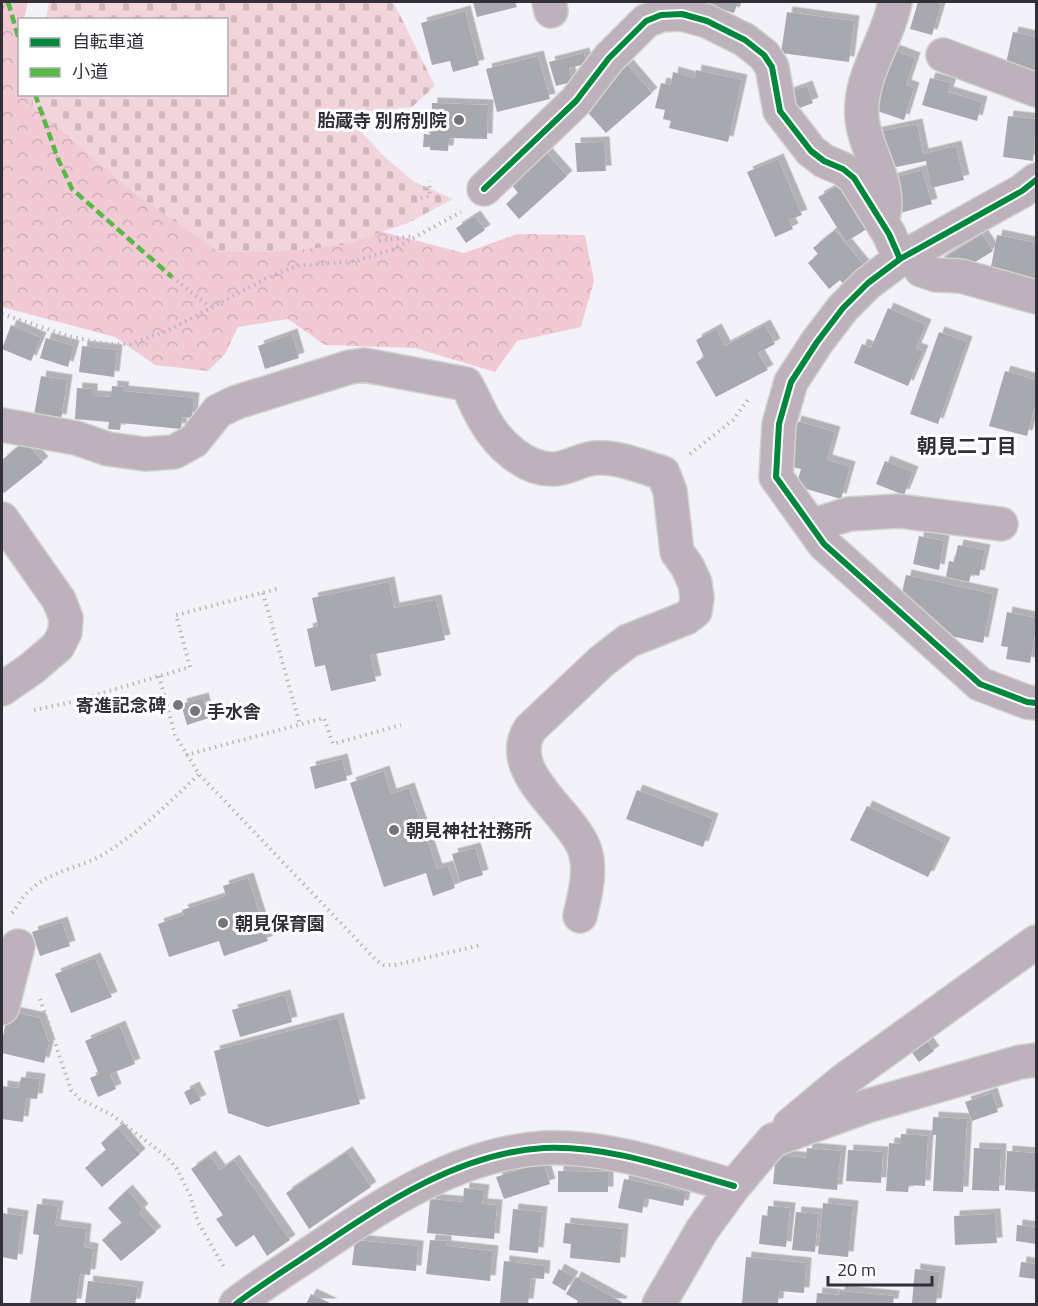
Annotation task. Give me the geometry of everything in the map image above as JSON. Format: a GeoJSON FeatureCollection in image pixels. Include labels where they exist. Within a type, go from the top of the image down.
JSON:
{"type":"FeatureCollection","features":[{"type":"Feature","properties":{"kind":"street"},"geometry":{"type":"LineString","coordinates":[[621,46],[618,33],[625,15],[642,2]]}},
{"type":"Feature","properties":{"kind":"street"},"geometry":{"type":"LineString","coordinates":[[882,222],[886,209],[885,191],[862,118],[868,80],[896,2]]}},
{"type":"Feature","properties":{"kind":"street"},"geometry":{"type":"LineString","coordinates":[[484,189],[576,101],[621,46],[646,21],[661,15],[682,14],[707,21],[745,40],[764,55],[772,67],[780,111],[794,131],[811,151],[854,178],[906,256],[921,270],[936,275],[961,276],[1036,297]]}},
{"type":"Feature","properties":{"kind":"street"},"geometry":{"type":"LineString","coordinates":[[943,55],[1036,90]]}},
{"type":"Feature","properties":{"kind":"street"},"geometry":{"type":"LineString","coordinates":[[1036,180],[1022,191],[906,256],[868,283],[843,308],[791,382],[780,424],[776,477],[824,544],[980,684],[1027,702],[1036,703]]}},
{"type":"Feature","properties":{"kind":"street"},"geometry":{"type":"LineString","coordinates":[[2,425],[76,438],[108,450],[145,454],[174,452],[194,441],[218,411],[237,402],[350,367],[364,365],[466,384],[485,421],[498,439],[517,456],[534,466],[552,469],[567,467],[594,458],[615,460],[663,473],[670,491],[677,552],[695,583],[695,611],[686,618],[628,641],[602,661],[530,729],[525,737],[522,751],[525,764],[536,782],[583,847],[587,865],[585,897],[580,916]]}},
{"type":"Feature","properties":{"kind":"street"},"geometry":{"type":"LineString","coordinates":[[811,526],[849,514],[899,511],[1001,524]]}},
{"type":"Feature","properties":{"kind":"street"},"geometry":{"type":"LineString","coordinates":[[2,519],[60,600],[66,618],[65,632],[58,646],[30,669],[13,701]]}},
{"type":"Feature","properties":{"kind":"street"},"geometry":{"type":"LineString","coordinates":[[659,1305],[702,1230],[734,1186],[773,1140],[844,1080],[1036,942]]}},
{"type":"Feature","properties":{"kind":"street"},"geometry":{"type":"LineString","coordinates":[[2,1008],[18,946]]}},
{"type":"Feature","properties":{"kind":"street"},"geometry":{"type":"LineString","coordinates":[[773,1140],[867,1106],[1020,1062],[1036,1060]]}},
{"type":"Feature","properties":{"kind":"street"},"geometry":{"type":"LineString","coordinates":[[243,1299],[382,1205],[445,1174],[507,1153],[544,1148],[586,1150],[625,1156],[734,1186]]}},
{"type":"Feature","properties":{"kind":"path"},"geometry":{"type":"LineString","coordinates":[[415,199],[430,196],[429,181]]}},
{"type":"Feature","properties":{"kind":"path"},"geometry":{"type":"LineString","coordinates":[[2,314],[68,336],[107,344],[130,344],[167,331],[267,278],[296,266],[357,261],[393,249],[477,203],[484,189]]}},
{"type":"Feature","properties":{"kind":"path"},"geometry":{"type":"LineString","coordinates":[[380,241],[417,236]]}},
{"type":"Feature","properties":{"kind":"path"},"geometry":{"type":"LineString","coordinates":[[172,277],[210,307]]}},
{"type":"Feature","properties":{"kind":"path"},"geometry":{"type":"LineString","coordinates":[[663,473],[733,420],[754,392],[775,384],[791,382]]}},
{"type":"Feature","properties":{"kind":"path"},"geometry":{"type":"LineString","coordinates":[[13,701],[72,702],[190,668],[176,615],[277,589]]}},
{"type":"Feature","properties":{"kind":"path"},"geometry":{"type":"LineString","coordinates":[[263,593],[300,725]]}},
{"type":"Feature","properties":{"kind":"path"},"geometry":{"type":"LineString","coordinates":[[159,676],[175,735],[199,774],[377,961],[395,965],[481,945]]}},
{"type":"Feature","properties":{"kind":"path"},"geometry":{"type":"LineString","coordinates":[[186,755],[324,718],[333,744],[400,725]]}},
{"type":"Feature","properties":{"kind":"path"},"geometry":{"type":"LineString","coordinates":[[18,946],[9,929],[11,915],[28,891],[48,877],[106,853],[147,824],[199,774]]}},
{"type":"Feature","properties":{"kind":"path"},"geometry":{"type":"LineString","coordinates":[[39,996],[71,1090],[80,1099],[112,1115],[167,1157],[177,1169],[190,1195],[198,1222],[243,1299]]}},
{"type":"Feature","properties":{"kind":"green space"},"geometry":{"type":"Polygon","coordinates":[[[2,2],[28,2],[24,18],[18,18],[18,96],[39,96],[383,232],[464,253],[517,234],[585,235],[594,281],[581,327],[517,341],[495,372],[415,348],[325,345],[288,319],[238,327],[225,354],[208,371],[155,365],[115,337],[2,307],[2,2]]]}},
{"type":"Feature","properties":{"kind":"green space"},"geometry":{"type":"Polygon","coordinates":[[[49,2],[390,2],[395,5],[435,86],[412,107],[365,112],[352,122],[384,156],[413,181],[453,199],[408,223],[344,245],[277,252],[219,252],[134,193],[31,105],[34,96],[228,96],[228,18],[46,18],[49,2]]]}},
{"type":"Feature","properties":{"kind":"building"},"geometry":{"type":"Polygon","coordinates":[[[473,2],[515,2],[517,7],[477,17],[473,2]]]}},
{"type":"Feature","properties":{"kind":"building"},"geometry":{"type":"Polygon","coordinates":[[[700,2],[738,2],[734,13],[700,2]]]}},
{"type":"Feature","properties":{"kind":"building"},"geometry":{"type":"Polygon","coordinates":[[[918,2],[937,2],[941,5],[932,35],[910,29],[918,2]]]}},
{"type":"Feature","properties":{"kind":"building"},"geometry":{"type":"Polygon","coordinates":[[[465,11],[479,65],[453,72],[450,61],[432,65],[421,23],[465,11]]]}},
{"type":"Feature","properties":{"kind":"building"},"geometry":{"type":"Polygon","coordinates":[[[787,12],[854,21],[849,62],[781,53],[787,12]]]}},
{"type":"Feature","properties":{"kind":"building"},"geometry":{"type":"Polygon","coordinates":[[[1013,32],[1036,37],[1036,78],[1004,72],[1013,32]]]}},
{"type":"Feature","properties":{"kind":"building"},"geometry":{"type":"Polygon","coordinates":[[[888,48],[915,58],[906,85],[914,88],[904,120],[868,108],[888,48]]]}},
{"type":"Feature","properties":{"kind":"building"},"geometry":{"type":"Polygon","coordinates":[[[584,53],[586,64],[569,68],[572,82],[556,86],[549,62],[584,53]]]}},
{"type":"Feature","properties":{"kind":"building"},"geometry":{"type":"Polygon","coordinates":[[[538,56],[550,99],[497,112],[486,69],[538,56]]]}},
{"type":"Feature","properties":{"kind":"building"},"geometry":{"type":"Polygon","coordinates":[[[628,65],[652,93],[606,133],[582,106],[628,65]]]}},
{"type":"Feature","properties":{"kind":"building"},"geometry":{"type":"Polygon","coordinates":[[[696,70],[742,80],[728,142],[669,128],[671,121],[663,119],[665,110],[655,108],[661,83],[671,85],[673,72],[695,78],[696,70]]]}},
{"type":"Feature","properties":{"kind":"building"},"geometry":{"type":"Polygon","coordinates":[[[930,78],[951,83],[948,92],[982,102],[977,121],[922,105],[930,78]]]}},
{"type":"Feature","properties":{"kind":"building"},"geometry":{"type":"Polygon","coordinates":[[[807,86],[813,103],[792,111],[785,94],[807,86]]]}},
{"type":"Feature","properties":{"kind":"building","name":"胎蔵寺 別府別院"},"geometry":{"type":"Polygon","coordinates":[[[432,103],[488,105],[487,139],[449,138],[448,151],[430,150],[430,147],[423,147],[424,134],[431,135],[432,103]]]}},
{"type":"Feature","properties":{"kind":"building"},"geometry":{"type":"Polygon","coordinates":[[[1008,116],[1036,119],[1033,161],[1003,157],[1008,116]]]}},
{"type":"Feature","properties":{"kind":"building"},"geometry":{"type":"Polygon","coordinates":[[[917,124],[923,154],[956,146],[964,180],[931,188],[926,161],[881,170],[873,133],[917,124]]]}},
{"type":"Feature","properties":{"kind":"building"},"geometry":{"type":"Polygon","coordinates":[[[604,142],[606,171],[577,172],[575,143],[604,142]]]}},
{"type":"Feature","properties":{"kind":"building"},"geometry":{"type":"Polygon","coordinates":[[[543,149],[567,176],[519,219],[506,204],[518,193],[508,180],[543,149]]]}},
{"type":"Feature","properties":{"kind":"building"},"geometry":{"type":"Polygon","coordinates":[[[778,159],[802,215],[789,220],[793,229],[775,237],[747,172],[778,159]]]}},
{"type":"Feature","properties":{"kind":"building"},"geometry":{"type":"Polygon","coordinates":[[[922,170],[932,204],[897,214],[887,180],[922,170]]]}},
{"type":"Feature","properties":{"kind":"building"},"geometry":{"type":"Polygon","coordinates":[[[843,183],[870,227],[846,242],[818,197],[843,183]]]}},
{"type":"Feature","properties":{"kind":"building"},"geometry":{"type":"Polygon","coordinates":[[[475,216],[485,230],[466,243],[456,228],[475,216]]]}},
{"type":"Feature","properties":{"kind":"building"},"geometry":{"type":"Polygon","coordinates":[[[835,230],[867,269],[846,287],[840,280],[829,289],[808,263],[818,254],[813,248],[835,230]]]}},
{"type":"Feature","properties":{"kind":"building"},"geometry":{"type":"Polygon","coordinates":[[[982,234],[993,251],[961,271],[938,262],[982,234]]]}},
{"type":"Feature","properties":{"kind":"building"},"geometry":{"type":"Polygon","coordinates":[[[997,235],[1036,243],[1036,282],[990,272],[997,235]]]}},
{"type":"Feature","properties":{"kind":"building"},"geometry":{"type":"Polygon","coordinates":[[[888,308],[926,325],[916,348],[923,351],[908,386],[854,363],[862,344],[871,348],[888,308]]]}},
{"type":"Feature","properties":{"kind":"building"},"geometry":{"type":"Polygon","coordinates":[[[11,325],[41,338],[31,361],[2,349],[11,325]]]}},
{"type":"Feature","properties":{"kind":"building"},"geometry":{"type":"Polygon","coordinates":[[[765,325],[775,344],[758,353],[768,370],[716,397],[696,362],[704,357],[696,340],[716,329],[725,346],[765,325]]]}},
{"type":"Feature","properties":{"kind":"building"},"geometry":{"type":"Polygon","coordinates":[[[939,332],[967,342],[938,424],[910,414],[939,332]]]}},
{"type":"Feature","properties":{"kind":"building"},"geometry":{"type":"Polygon","coordinates":[[[292,334],[299,358],[265,369],[258,346],[292,334]]]}},
{"type":"Feature","properties":{"kind":"building"},"geometry":{"type":"Polygon","coordinates":[[[46,338],[74,346],[68,367],[40,358],[46,338]]]}},
{"type":"Feature","properties":{"kind":"building"},"geometry":{"type":"Polygon","coordinates":[[[82,346],[117,350],[114,377],[79,372],[82,346]]]}},
{"type":"Feature","properties":{"kind":"building"},"geometry":{"type":"Polygon","coordinates":[[[1005,371],[1036,380],[1036,402],[1027,436],[989,426],[1005,371]]]}},
{"type":"Feature","properties":{"kind":"building"},"geometry":{"type":"Polygon","coordinates":[[[41,376],[67,380],[61,420],[34,415],[41,376]]]}},
{"type":"Feature","properties":{"kind":"building"},"geometry":{"type":"Polygon","coordinates":[[[112,386],[124,387],[123,391],[194,398],[192,418],[182,417],[181,429],[121,423],[120,430],[108,429],[109,422],[75,419],[77,388],[92,389],[92,396],[111,397],[112,386]]]}},
{"type":"Feature","properties":{"kind":"building"},"geometry":{"type":"Polygon","coordinates":[[[796,421],[835,432],[827,460],[850,467],[841,499],[796,486],[801,469],[789,466],[796,441],[791,440],[796,421]]]}},
{"type":"Feature","properties":{"kind":"building"},"geometry":{"type":"Polygon","coordinates":[[[25,441],[43,462],[4,493],[2,490],[2,460],[25,441]]]}},
{"type":"Feature","properties":{"kind":"building"},"geometry":{"type":"Polygon","coordinates":[[[885,461],[913,472],[904,495],[876,484],[885,461]]]}},
{"type":"Feature","properties":{"kind":"building"},"geometry":{"type":"Polygon","coordinates":[[[919,536],[944,541],[939,570],[913,564],[919,536]]]}},
{"type":"Feature","properties":{"kind":"building"},"geometry":{"type":"Polygon","coordinates":[[[958,545],[985,550],[979,576],[971,574],[969,582],[946,577],[949,561],[954,562],[958,545]]]}},
{"type":"Feature","properties":{"kind":"building"},"geometry":{"type":"Polygon","coordinates":[[[906,575],[993,594],[983,643],[946,635],[901,597],[906,575]]]}},
{"type":"Feature","properties":{"kind":"building"},"geometry":{"type":"Polygon","coordinates":[[[389,582],[394,608],[436,600],[445,640],[370,655],[376,681],[331,691],[325,665],[315,667],[307,629],[318,626],[312,598],[389,582]]]}},
{"type":"Feature","properties":{"kind":"building"},"geometry":{"type":"Polygon","coordinates":[[[1007,612],[1036,618],[1030,663],[1006,659],[1008,647],[1001,646],[1007,612]]]}},
{"type":"Feature","properties":{"kind":"building","name":"手水舎"},"geometry":{"type":"Polygon","coordinates":[[[203,698],[209,718],[187,725],[181,704],[203,698]]]}},
{"type":"Feature","properties":{"kind":"building"},"geometry":{"type":"Polygon","coordinates":[[[342,759],[347,780],[315,789],[310,767],[342,759]]]}},
{"type":"Feature","properties":{"kind":"building","name":"朝見神社社務所"},"geometry":{"type":"Polygon","coordinates":[[[384,771],[391,794],[409,788],[437,869],[448,866],[455,888],[433,896],[426,873],[384,887],[350,783],[384,771]]]}},
{"type":"Feature","properties":{"kind":"building"},"geometry":{"type":"Polygon","coordinates":[[[637,790],[713,819],[703,847],[626,819],[637,790]]]}},
{"type":"Feature","properties":{"kind":"building"},"geometry":{"type":"Polygon","coordinates":[[[867,806],[945,843],[928,877],[850,840],[867,806]]]}},
{"type":"Feature","properties":{"kind":"building"},"geometry":{"type":"Polygon","coordinates":[[[475,848],[483,875],[460,882],[452,854],[475,848]]]}},
{"type":"Feature","properties":{"kind":"building"},"geometry":{"type":"Polygon","coordinates":[[[248,878],[268,941],[224,956],[219,941],[169,957],[158,924],[184,915],[182,910],[226,896],[223,886],[248,878]]]}},
{"type":"Feature","properties":{"kind":"building"},"geometry":{"type":"Polygon","coordinates":[[[62,922],[70,946],[40,956],[32,932],[62,922]]]}},
{"type":"Feature","properties":{"kind":"building"},"geometry":{"type":"Polygon","coordinates":[[[95,958],[112,997],[71,1013],[55,974],[95,958]]]}},
{"type":"Feature","properties":{"kind":"building"},"geometry":{"type":"Polygon","coordinates":[[[285,995],[292,1022],[240,1037],[232,1010],[285,995]]]}},
{"type":"Feature","properties":{"kind":"building"},"geometry":{"type":"Polygon","coordinates":[[[8,1011],[40,1018],[49,1043],[44,1063],[2,1053],[8,1011]]]}},
{"type":"Feature","properties":{"kind":"building"},"geometry":{"type":"Polygon","coordinates":[[[338,1018],[360,1104],[267,1127],[228,1113],[214,1051],[338,1018]]]}},
{"type":"Feature","properties":{"kind":"building"},"geometry":{"type":"Polygon","coordinates":[[[120,1026],[135,1064],[110,1074],[116,1089],[98,1097],[90,1078],[99,1074],[85,1041],[120,1026]]]}},
{"type":"Feature","properties":{"kind":"building"},"geometry":{"type":"Polygon","coordinates":[[[925,1039],[934,1051],[919,1062],[910,1050],[925,1039]]]}},
{"type":"Feature","properties":{"kind":"building"},"geometry":{"type":"Polygon","coordinates":[[[21,1077],[40,1079],[37,1099],[26,1098],[23,1122],[2,1119],[2,1086],[19,1088],[21,1077]]]}},
{"type":"Feature","properties":{"kind":"building"},"geometry":{"type":"Polygon","coordinates":[[[194,1087],[201,1100],[190,1105],[184,1092],[194,1087]]]}},
{"type":"Feature","properties":{"kind":"building"},"geometry":{"type":"Polygon","coordinates":[[[992,1093],[998,1112],[972,1121],[965,1102],[992,1093]]]}},
{"type":"Feature","properties":{"kind":"building"},"geometry":{"type":"Polygon","coordinates":[[[933,1117],[967,1119],[963,1192],[933,1191],[936,1135],[932,1135],[933,1117]]]}},
{"type":"Feature","properties":{"kind":"building"},"geometry":{"type":"Polygon","coordinates":[[[118,1128],[140,1154],[102,1187],[85,1168],[106,1150],[101,1143],[118,1128]]]}},
{"type":"Feature","properties":{"kind":"building"},"geometry":{"type":"Polygon","coordinates":[[[901,1134],[928,1136],[925,1186],[909,1185],[908,1192],[886,1191],[889,1143],[900,1144],[901,1134]]]}},
{"type":"Feature","properties":{"kind":"building"},"geometry":{"type":"Polygon","coordinates":[[[807,1148],[841,1151],[837,1190],[773,1184],[776,1155],[806,1158],[807,1148]]]}},
{"type":"Feature","properties":{"kind":"building"},"geometry":{"type":"Polygon","coordinates":[[[974,1148],[1001,1149],[999,1191],[972,1190],[974,1148]]]}},
{"type":"Feature","properties":{"kind":"building"},"geometry":{"type":"Polygon","coordinates":[[[848,1150],[883,1152],[881,1183],[846,1181],[848,1150]]]}},
{"type":"Feature","properties":{"kind":"building"},"geometry":{"type":"Polygon","coordinates":[[[1007,1151],[1036,1153],[1036,1192],[1005,1190],[1007,1151]]]}},
{"type":"Feature","properties":{"kind":"building"},"geometry":{"type":"Polygon","coordinates":[[[347,1152],[371,1187],[309,1229],[286,1193],[347,1152]]]}},
{"type":"Feature","properties":{"kind":"building"},"geometry":{"type":"Polygon","coordinates":[[[210,1156],[220,1170],[234,1160],[290,1240],[267,1256],[254,1235],[236,1247],[216,1219],[223,1215],[191,1169],[210,1156]]]}},
{"type":"Feature","properties":{"kind":"building"},"geometry":{"type":"Polygon","coordinates":[[[543,1162],[550,1184],[504,1199],[496,1177],[543,1162]]]}},
{"type":"Feature","properties":{"kind":"building"},"geometry":{"type":"Polygon","coordinates":[[[558,1171],[608,1172],[608,1192],[558,1192],[558,1171]]]}},
{"type":"Feature","properties":{"kind":"building"},"geometry":{"type":"Polygon","coordinates":[[[624,1179],[686,1192],[683,1206],[645,1198],[642,1213],[618,1208],[624,1179]]]}},
{"type":"Feature","properties":{"kind":"building"},"geometry":{"type":"Polygon","coordinates":[[[464,1188],[484,1190],[482,1204],[497,1205],[494,1239],[427,1233],[430,1199],[463,1202],[464,1188]]]}},
{"type":"Feature","properties":{"kind":"building"},"geometry":{"type":"Polygon","coordinates":[[[127,1190],[143,1209],[139,1213],[156,1232],[121,1261],[102,1240],[122,1223],[108,1208],[127,1190]]]}},
{"type":"Feature","properties":{"kind":"building"},"geometry":{"type":"Polygon","coordinates":[[[823,1203],[853,1206],[848,1257],[818,1254],[823,1203]]]}},
{"type":"Feature","properties":{"kind":"building"},"geometry":{"type":"Polygon","coordinates":[[[37,1204],[58,1206],[55,1225],[86,1229],[84,1247],[93,1249],[90,1275],[80,1274],[76,1304],[30,1303],[39,1235],[33,1234],[37,1204]]]}},
{"type":"Feature","properties":{"kind":"building"},"geometry":{"type":"Polygon","coordinates":[[[768,1206],[790,1208],[786,1247],[759,1244],[762,1215],[768,1216],[768,1206]]]}},
{"type":"Feature","properties":{"kind":"building"},"geometry":{"type":"Polygon","coordinates":[[[513,1209],[542,1212],[538,1253],[509,1250],[513,1209]]]}},
{"type":"Feature","properties":{"kind":"building"},"geometry":{"type":"Polygon","coordinates":[[[796,1212],[818,1214],[815,1252],[792,1250],[796,1212]]]}},
{"type":"Feature","properties":{"kind":"building"},"geometry":{"type":"Polygon","coordinates":[[[2,1213],[23,1216],[17,1260],[2,1257],[2,1213]]]}},
{"type":"Feature","properties":{"kind":"building"},"geometry":{"type":"Polygon","coordinates":[[[995,1214],[997,1243],[955,1245],[954,1216],[995,1214]]]}},
{"type":"Feature","properties":{"kind":"building"},"geometry":{"type":"Polygon","coordinates":[[[565,1223],[623,1229],[620,1263],[570,1258],[571,1244],[563,1243],[565,1223]]]}},
{"type":"Feature","properties":{"kind":"building"},"geometry":{"type":"Polygon","coordinates":[[[1017,1225],[1036,1227],[1036,1244],[1016,1241],[1017,1225]]]}},
{"type":"Feature","properties":{"kind":"building"},"geometry":{"type":"Polygon","coordinates":[[[355,1240],[418,1246],[416,1271],[352,1265],[355,1240]]]}},
{"type":"Feature","properties":{"kind":"building"},"geometry":{"type":"Polygon","coordinates":[[[430,1240],[446,1241],[446,1246],[493,1251],[490,1281],[426,1274],[430,1240]]]}},
{"type":"Feature","properties":{"kind":"building"},"geometry":{"type":"Polygon","coordinates":[[[746,1257],[806,1263],[804,1293],[779,1291],[778,1304],[742,1304],[746,1257]]]}},
{"type":"Feature","properties":{"kind":"building"},"geometry":{"type":"Polygon","coordinates":[[[504,1261],[545,1266],[544,1279],[531,1278],[528,1304],[500,1304],[504,1261]]]}},
{"type":"Feature","properties":{"kind":"building"},"geometry":{"type":"Polygon","coordinates":[[[1021,1262],[1036,1264],[1036,1279],[1019,1277],[1021,1262]]]}},
{"type":"Feature","properties":{"kind":"building"},"geometry":{"type":"Polygon","coordinates":[[[559,1269],[573,1277],[565,1291],[552,1283],[559,1269]]]}},
{"type":"Feature","properties":{"kind":"building"},"geometry":{"type":"Polygon","coordinates":[[[915,1269],[940,1272],[936,1304],[912,1303],[915,1269]]]}},
{"type":"Feature","properties":{"kind":"building"},"geometry":{"type":"Polygon","coordinates":[[[576,1277],[622,1302],[621,1304],[576,1304],[578,1301],[566,1294],[576,1277]]]}},
{"type":"Feature","properties":{"kind":"building"},"geometry":{"type":"Polygon","coordinates":[[[88,1281],[138,1287],[135,1304],[85,1304],[88,1281]]]}},
{"type":"Feature","properties":{"kind":"building"},"geometry":{"type":"Polygon","coordinates":[[[840,1291],[894,1296],[893,1304],[816,1304],[817,1293],[839,1295],[840,1291]]]}},
{"type":"Feature","properties":{"kind":"building"},"geometry":{"type":"Polygon","coordinates":[[[311,1294],[332,1304],[306,1304],[311,1294]]]}},
{"type":"Feature","properties":{"kind":"marked path"},"geometry":{"type":"LineString","coordinates":[[8,2],[18,36]]}},
{"type":"Feature","properties":{"kind":"marked path"},"geometry":{"type":"LineString","coordinates":[[36,96],[58,159],[72,189],[172,277]]}},
{"type":"Feature","properties":{"kind":"cycle path"},"geometry":{"type":"LineString","coordinates":[[484,189],[576,101],[609,58],[646,21],[661,15],[682,14],[707,21],[745,40],[764,55],[772,67],[780,111],[811,151],[854,178],[889,234],[900,259]]}},
{"type":"Feature","properties":{"kind":"cycle path"},"geometry":{"type":"LineString","coordinates":[[1036,180],[1022,191],[900,259],[868,283],[843,308],[791,382],[779,424],[776,477],[824,544],[980,684],[1027,702],[1036,703]]}},
{"type":"Feature","properties":{"kind":"cycle path"},"geometry":{"type":"LineString","coordinates":[[236,1304],[397,1197],[483,1159],[544,1148],[592,1150],[664,1166],[734,1186]]}},
{"type":"Feature","properties":{"kind":"place","name":"胎蔵寺 別府別院"},"geometry":{"type":"Point","coordinates":[459,120]}},
{"type":"Feature","properties":{"kind":"place","name":"寄進記念碑"},"geometry":{"type":"Point","coordinates":[178,705]}},
{"type":"Feature","properties":{"kind":"place","name":"手水舎"},"geometry":{"type":"Point","coordinates":[195,711]}},
{"type":"Feature","properties":{"kind":"place","name":"朝見神社社務所"},"geometry":{"type":"Point","coordinates":[394,830]}},
{"type":"Feature","properties":{"kind":"place","name":"朝見保育園"},"geometry":{"type":"Point","coordinates":[223,923]}},
{"type":"Feature","properties":{"kind":"district","name":"朝見二丁目"},"geometry":{"type":"Point","coordinates":[967,445]}}]}
